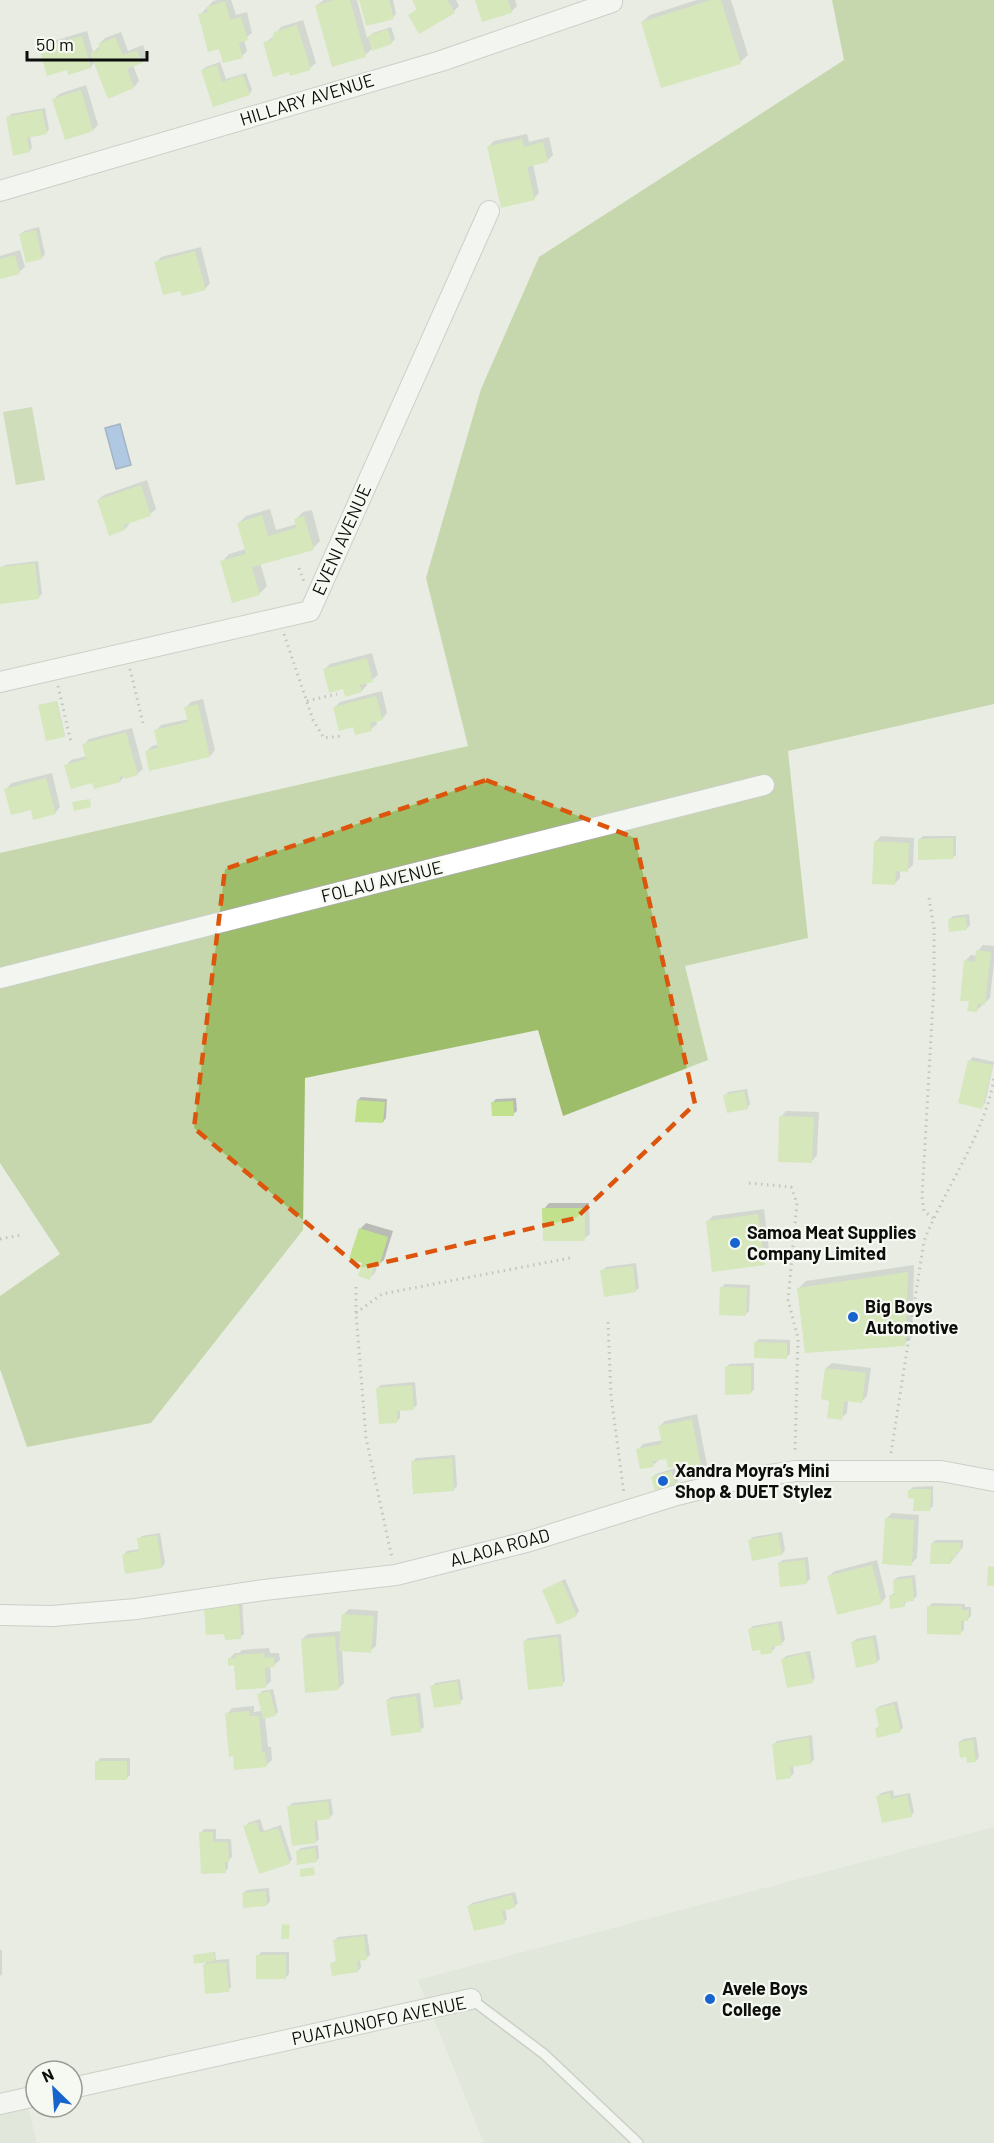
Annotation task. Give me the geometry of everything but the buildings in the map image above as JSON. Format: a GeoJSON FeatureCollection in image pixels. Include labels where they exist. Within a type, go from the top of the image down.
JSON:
{"type":"FeatureCollection","features":[{"type":"Feature","properties":{"kind":"street","name":"HILLARY AVENUE"},"geometry":{"type":"LineString","coordinates":[[0,191],[441,61],[612,2]]}},
{"type":"Feature","properties":{"kind":"street","name":"EVENI AVENUE"},"geometry":{"type":"LineString","coordinates":[[0,682],[310,610],[489,211]]}},
{"type":"Feature","properties":{"kind":"street","name":"FOLAU AVENUE"},"geometry":{"type":"LineString","coordinates":[[0,978],[764,785]]}},
{"type":"Feature","properties":{"kind":"street","name":"ALAOA ROAD"},"geometry":{"type":"LineString","coordinates":[[0,1615],[52,1616],[136,1609],[264,1590],[396,1575],[530,1541],[736,1480],[795,1471],[941,1471],[994,1481]]}},
{"type":"Feature","properties":{"kind":"street","name":"PUATAUNOFO AVENUE"},"geometry":{"type":"LineString","coordinates":[[84,2085],[471,1999]]}},
{"type":"Feature","properties":{"kind":"street"},"geometry":{"type":"LineString","coordinates":[[0,2104],[24,2099]]}},
{"type":"Feature","properties":{"kind":"lane","name":"PUATAUNOFO AVENUE"},"geometry":{"type":"LineString","coordinates":[[471,1999],[544,2054],[638,2143]]}},
{"type":"Feature","properties":{"kind":"path"},"geometry":{"type":"LineString","coordinates":[[278,618],[313,720],[324,738],[342,736]]}},
{"type":"Feature","properties":{"kind":"path"},"geometry":{"type":"LineString","coordinates":[[126,653],[143,723]]}},
{"type":"Feature","properties":{"kind":"path"},"geometry":{"type":"LineString","coordinates":[[55,669],[71,742]]}},
{"type":"Feature","properties":{"kind":"path"},"geometry":{"type":"LineString","coordinates":[[307,701],[337,694]]}},
{"type":"Feature","properties":{"kind":"path"},"geometry":{"type":"LineString","coordinates":[[929,898],[934,928],[934,985],[922,1197],[924,1211],[933,1218]]}},
{"type":"Feature","properties":{"kind":"path"},"geometry":{"type":"LineString","coordinates":[[889,1470],[924,1241],[933,1218],[972,1144],[994,1078]]}},
{"type":"Feature","properties":{"kind":"path"},"geometry":{"type":"LineString","coordinates":[[749,1183],[791,1187],[796,1203],[788,1300],[798,1338],[795,1471]]}},
{"type":"Feature","properties":{"kind":"path"},"geometry":{"type":"LineString","coordinates":[[0,1239],[21,1235]]}},
{"type":"Feature","properties":{"kind":"path"},"geometry":{"type":"LineString","coordinates":[[356,1313],[382,1294],[570,1258]]}},
{"type":"Feature","properties":{"kind":"path"},"geometry":{"type":"LineString","coordinates":[[356,1287],[366,1438],[396,1575]]}},
{"type":"Feature","properties":{"kind":"path"},"geometry":{"type":"LineString","coordinates":[[608,1322],[611,1396],[626,1511]]}},
{"type":"Feature","properties":{"kind":"highlighted area"},"geometry":{"type":"Polygon","coordinates":[[[486,780],[635,838],[695,1104],[576,1218],[360,1268],[194,1128],[225,869],[486,780]]]}},
{"type":"Feature","properties":{"kind":"shaded area","name":"Avele Boys College"},"geometry":{"type":"Polygon","coordinates":[[[994,1827],[994,2143],[484,2143],[418,1980],[994,1827]]]}},
{"type":"Feature","properties":{"kind":"shaded area"},"geometry":{"type":"Polygon","coordinates":[[[24,2109],[24,2119],[31,2119],[37,2143],[0,2143],[0,2115],[24,2109]]]}},
{"type":"Feature","properties":{"kind":"green space"},"geometry":{"type":"Polygon","coordinates":[[[832,0],[994,0],[994,704],[788,751],[808,938],[685,966],[708,1060],[563,1116],[538,1030],[305,1078],[303,1230],[151,1423],[27,1447],[0,1369],[0,1296],[60,1254],[0,1163],[0,853],[468,746],[426,578],[481,389],[539,257],[844,60],[832,0]]]}},
{"type":"Feature","properties":{"kind":"green space"},"geometry":{"type":"Polygon","coordinates":[[[32,407],[45,480],[16,485],[3,412],[32,407]]]}},
{"type":"Feature","properties":{"kind":"water"},"geometry":{"type":"Polygon","coordinates":[[[120,424],[131,465],[116,469],[105,428],[120,424]]]}},
{"type":"Feature","properties":{"kind":"place","name":"Samoa Meat Supplies Company Limited"},"geometry":{"type":"Point","coordinates":[735,1243]}},
{"type":"Feature","properties":{"kind":"place","name":"Big Boys Automotive"},"geometry":{"type":"Point","coordinates":[853,1317]}},
{"type":"Feature","properties":{"kind":"place","name":"Xandra Moyra’s Mini Shop & DUET Stylez"},"geometry":{"type":"Point","coordinates":[663,1481]}},
{"type":"Feature","properties":{"kind":"place","name":"Avele Boys College"},"geometry":{"type":"Point","coordinates":[710,1999]}}]}
